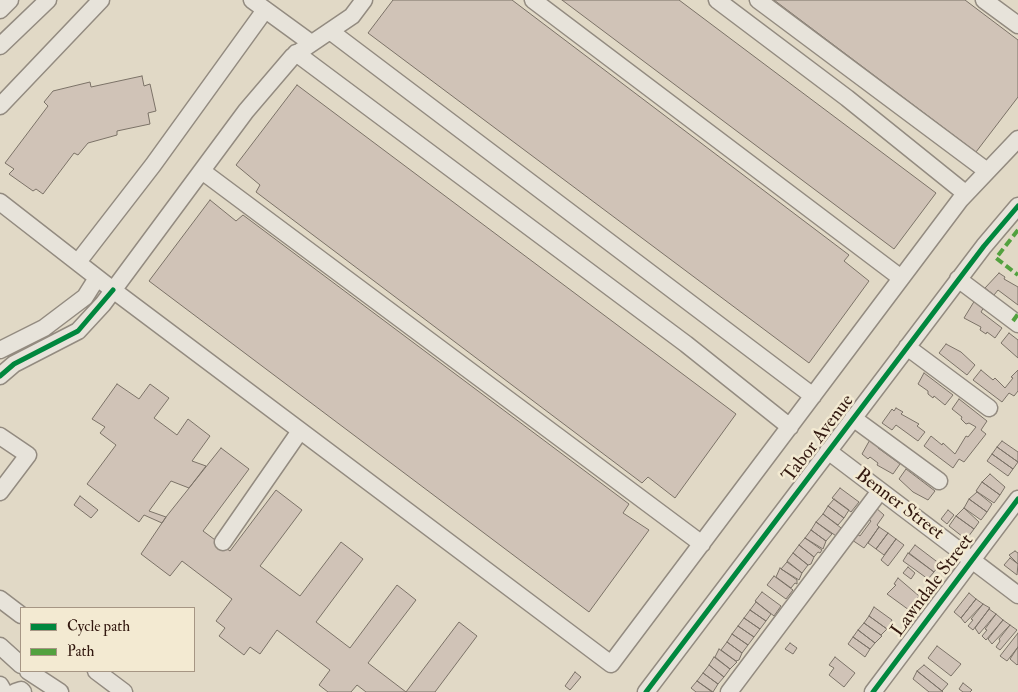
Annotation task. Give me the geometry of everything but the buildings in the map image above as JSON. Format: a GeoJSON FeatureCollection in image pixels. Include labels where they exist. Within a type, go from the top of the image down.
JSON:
{"type":"FeatureCollection","features":[{"type":"Feature","properties":{"kind":"street"},"geometry":{"type":"LineString","coordinates":[[0,10],[10,0]]}},
{"type":"Feature","properties":{"kind":"street"},"geometry":{"type":"LineString","coordinates":[[0,46],[48,0]]}},
{"type":"Feature","properties":{"kind":"street"},"geometry":{"type":"LineString","coordinates":[[0,106],[101,0]]}},
{"type":"Feature","properties":{"kind":"street"},"geometry":{"type":"LineString","coordinates":[[252,0],[311,43]]}},
{"type":"Feature","properties":{"kind":"street"},"geometry":{"type":"LineString","coordinates":[[0,376],[14,364],[78,331],[113,290],[246,110],[296,53],[352,16],[364,0]]}},
{"type":"Feature","properties":{"kind":"street"},"geometry":{"type":"LineString","coordinates":[[533,0],[901,278]]}},
{"type":"Feature","properties":{"kind":"street"},"geometry":{"type":"LineString","coordinates":[[716,0],[847,98],[965,193]]}},
{"type":"Feature","properties":{"kind":"street"},"geometry":{"type":"LineString","coordinates":[[758,0],[987,171]]}},
{"type":"Feature","properties":{"kind":"street"},"geometry":{"type":"LineString","coordinates":[[984,0],[1018,25]]}},
{"type":"Feature","properties":{"kind":"street"},"geometry":{"type":"LineString","coordinates":[[78,262],[153,165],[265,10]]}},
{"type":"Feature","properties":{"kind":"street"},"geometry":{"type":"LineString","coordinates":[[330,31],[813,396]]}},
{"type":"Feature","properties":{"kind":"street"},"geometry":{"type":"LineString","coordinates":[[296,53],[678,338],[790,427]]}},
{"type":"Feature","properties":{"kind":"street"},"geometry":{"type":"LineString","coordinates":[[902,142],[918,120]]}},
{"type":"Feature","properties":{"kind":"street"},"geometry":{"type":"LineString","coordinates":[[0,202],[97,278],[611,664],[965,193],[1018,139]]}},
{"type":"Feature","properties":{"kind":"street"},"geometry":{"type":"LineString","coordinates":[[202,171],[702,544]]}},
{"type":"Feature","properties":{"kind":"street","name":"Tabor Avenue"},"geometry":{"type":"LineString","coordinates":[[646,692],[958,279],[1018,206]]}},
{"type":"Feature","properties":{"kind":"street"},"geometry":{"type":"LineString","coordinates":[[0,350],[44,328],[85,297],[97,278]]}},
{"type":"Feature","properties":{"kind":"street"},"geometry":{"type":"LineString","coordinates":[[958,279],[1018,324]]}},
{"type":"Feature","properties":{"kind":"street"},"geometry":{"type":"LineString","coordinates":[[907,347],[989,408]]}},
{"type":"Feature","properties":{"kind":"street"},"geometry":{"type":"LineString","coordinates":[[853,418],[939,481]]}},
{"type":"Feature","properties":{"kind":"street"},"geometry":{"type":"LineString","coordinates":[[222,542],[300,430]]}},
{"type":"Feature","properties":{"kind":"street"},"geometry":{"type":"LineString","coordinates":[[0,436],[28,455],[0,492]]}},
{"type":"Feature","properties":{"kind":"street","name":"Benner Street"},"geometry":{"type":"LineString","coordinates":[[828,451],[1018,595]]}},
{"type":"Feature","properties":{"kind":"street"},"geometry":{"type":"LineString","coordinates":[[729,692],[880,491]]}},
{"type":"Feature","properties":{"kind":"street","name":"Lawndale Street"},"geometry":{"type":"LineString","coordinates":[[873,692],[1018,499]]}},
{"type":"Feature","properties":{"kind":"street"},"geometry":{"type":"LineString","coordinates":[[0,599],[20,614]]}},
{"type":"Feature","properties":{"kind":"street"},"geometry":{"type":"LineString","coordinates":[[0,646],[20,664]]}},
{"type":"Feature","properties":{"kind":"street"},"geometry":{"type":"LineString","coordinates":[[30,672],[60,692]]}},
{"type":"Feature","properties":{"kind":"street"},"geometry":{"type":"LineString","coordinates":[[97,672],[124,692]]}},
{"type":"Feature","properties":{"kind":"street"},"geometry":{"type":"LineString","coordinates":[[0,685],[4,692]]}},
{"type":"Feature","properties":{"kind":"street"},"geometry":{"type":"LineString","coordinates":[[15,692],[21,690],[23,692]]}},
{"type":"Feature","properties":{"kind":"marked path"},"geometry":{"type":"LineString","coordinates":[[1018,230],[996,258],[1018,275]]}},
{"type":"Feature","properties":{"kind":"marked path"},"geometry":{"type":"LineString","coordinates":[[1013,321],[1018,314]]}},
{"type":"Feature","properties":{"kind":"cycle path"},"geometry":{"type":"LineString","coordinates":[[646,692],[984,246],[1018,206]]}},
{"type":"Feature","properties":{"kind":"cycle path"},"geometry":{"type":"LineString","coordinates":[[0,376],[14,364],[78,331],[113,290]]}},
{"type":"Feature","properties":{"kind":"cycle path"},"geometry":{"type":"LineString","coordinates":[[873,692],[1018,499]]}}]}
